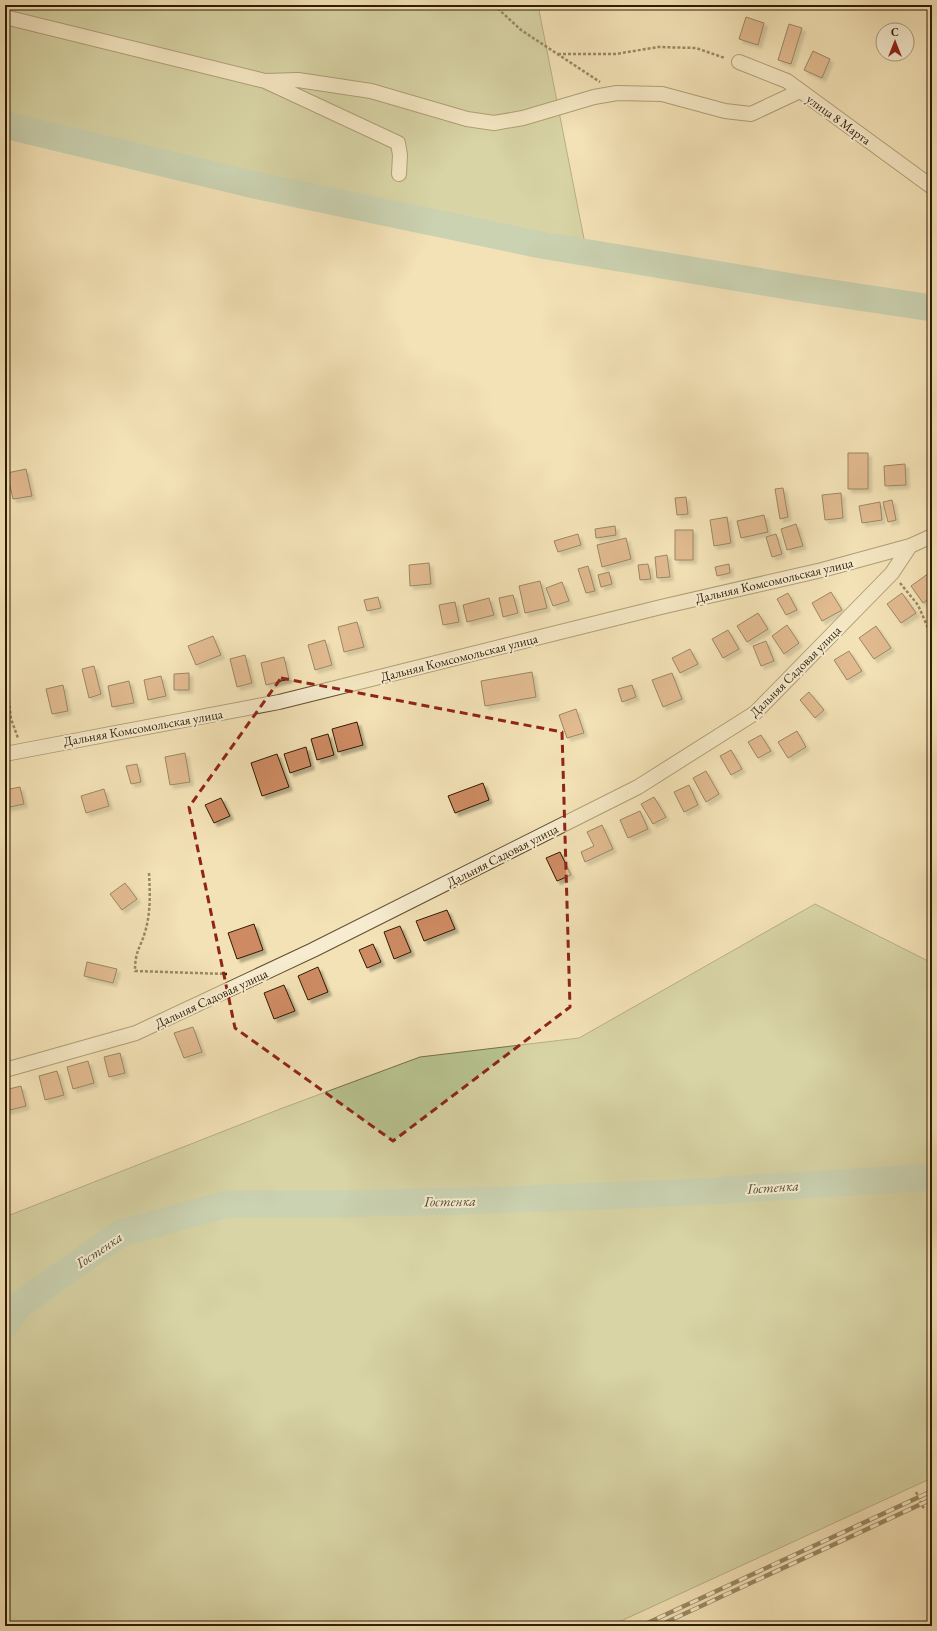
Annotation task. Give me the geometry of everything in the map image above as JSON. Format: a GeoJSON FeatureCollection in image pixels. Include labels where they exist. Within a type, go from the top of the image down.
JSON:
{"type":"FeatureCollection","features":[{"type":"Feature","properties":{"kind":"street"},"geometry":{"type":"LineString","coordinates":[[5,17],[265,81],[398,143],[400,155],[399,174]]}},
{"type":"Feature","properties":{"kind":"street","name":"улица 8 Марта"},"geometry":{"type":"LineString","coordinates":[[739,62],[787,81],[932,187]]}},
{"type":"Feature","properties":{"kind":"street"},"geometry":{"type":"LineString","coordinates":[[265,81],[298,80],[371,91],[468,119],[494,123],[523,118],[594,97],[617,93],[662,94],[725,111],[751,114],[800,90]]}},
{"type":"Feature","properties":{"kind":"street"},"geometry":{"type":"LineString","coordinates":[[910,546],[932,536]]}},
{"type":"Feature","properties":{"kind":"street","name":"Дальняя Садовая улица"},"geometry":{"type":"LineString","coordinates":[[5,1070],[136,1033],[313,950],[638,787],[755,713],[892,573],[910,546]]}},
{"type":"Feature","properties":{"kind":"street","name":"Дальняя Комсомольская улица"},"geometry":{"type":"LineString","coordinates":[[5,754],[279,702],[661,607],[822,570],[910,546]]}},
{"type":"Feature","properties":{"kind":"path"},"geometry":{"type":"LineString","coordinates":[[494,5],[521,30],[617,93]]}},
{"type":"Feature","properties":{"kind":"path"},"geometry":{"type":"LineString","coordinates":[[558,54],[616,54],[658,47],[696,48],[739,62]]}},
{"type":"Feature","properties":{"kind":"path"},"geometry":{"type":"LineString","coordinates":[[892,573],[918,605],[932,637]]}},
{"type":"Feature","properties":{"kind":"path"},"geometry":{"type":"LineString","coordinates":[[5,666],[11,719],[23,750]]}},
{"type":"Feature","properties":{"kind":"path"},"geometry":{"type":"LineString","coordinates":[[149,873],[151,902],[145,932],[135,956],[135,971],[229,974]]}},
{"type":"Feature","properties":{"kind":"path"},"geometry":{"type":"LineString","coordinates":[[916,1492],[924,1508]]}},
{"type":"Feature","properties":{"kind":"highlighted area"},"geometry":{"type":"Polygon","coordinates":[[[281,678],[562,732],[570,1007],[393,1141],[235,1028],[189,807],[281,678]]]}},
{"type":"Feature","properties":{"kind":"green space"},"geometry":{"type":"Polygon","coordinates":[[[5,5],[538,5],[586,249],[5,129],[5,5]]]}},
{"type":"Feature","properties":{"kind":"green space"},"geometry":{"type":"Polygon","coordinates":[[[815,904],[932,963],[932,1478],[610,1626],[5,1626],[5,1217],[280,1109],[420,1057],[579,1038],[815,904]]]}},
{"type":"Feature","properties":{"kind":"building"},"geometry":{"type":"Polygon","coordinates":[[[746,17],[764,23],[758,45],[739,39],[746,17]]]}},
{"type":"Feature","properties":{"kind":"building"},"geometry":{"type":"Polygon","coordinates":[[[789,24],[802,28],[791,64],[778,60],[789,24]]]}},
{"type":"Feature","properties":{"kind":"building"},"geometry":{"type":"Polygon","coordinates":[[[813,51],[830,59],[822,78],[804,70],[813,51]]]}},
{"type":"Feature","properties":{"kind":"building"},"geometry":{"type":"Polygon","coordinates":[[[848,453],[868,453],[868,489],[848,489],[848,453]]]}},
{"type":"Feature","properties":{"kind":"building"},"geometry":{"type":"Polygon","coordinates":[[[905,464],[906,485],[885,486],[884,466],[905,464]]]}},
{"type":"Feature","properties":{"kind":"building"},"geometry":{"type":"Polygon","coordinates":[[[26,469],[32,496],[13,499],[7,473],[26,469]]]}},
{"type":"Feature","properties":{"kind":"building"},"geometry":{"type":"Polygon","coordinates":[[[783,488],[788,517],[780,519],[775,489],[783,488]]]}},
{"type":"Feature","properties":{"kind":"building"},"geometry":{"type":"Polygon","coordinates":[[[932,490],[932,511],[929,491],[932,490]]]}},
{"type":"Feature","properties":{"kind":"building"},"geometry":{"type":"Polygon","coordinates":[[[841,493],[843,518],[825,520],[822,495],[841,493]]]}},
{"type":"Feature","properties":{"kind":"building"},"geometry":{"type":"Polygon","coordinates":[[[686,497],[688,514],[677,515],[675,498],[686,497]]]}},
{"type":"Feature","properties":{"kind":"building"},"geometry":{"type":"Polygon","coordinates":[[[892,500],[896,520],[888,522],[883,502],[892,500]]]}},
{"type":"Feature","properties":{"kind":"building"},"geometry":{"type":"Polygon","coordinates":[[[880,502],[882,520],[862,523],[859,506],[880,502]]]}},
{"type":"Feature","properties":{"kind":"building"},"geometry":{"type":"Polygon","coordinates":[[[764,515],[768,532],[741,538],[737,521],[764,515]]]}},
{"type":"Feature","properties":{"kind":"building"},"geometry":{"type":"Polygon","coordinates":[[[727,517],[731,543],[714,546],[710,520],[727,517]]]}},
{"type":"Feature","properties":{"kind":"building"},"geometry":{"type":"Polygon","coordinates":[[[796,524],[803,546],[787,550],[781,529],[796,524]]]}},
{"type":"Feature","properties":{"kind":"building"},"geometry":{"type":"Polygon","coordinates":[[[615,526],[616,535],[596,538],[595,529],[615,526]]]}},
{"type":"Feature","properties":{"kind":"building"},"geometry":{"type":"Polygon","coordinates":[[[675,530],[693,530],[693,560],[675,560],[675,530]]]}},
{"type":"Feature","properties":{"kind":"building"},"geometry":{"type":"Polygon","coordinates":[[[578,534],[581,545],[558,552],[554,541],[578,534]]]}},
{"type":"Feature","properties":{"kind":"building"},"geometry":{"type":"Polygon","coordinates":[[[776,534],[782,554],[772,557],[766,537],[776,534]]]}},
{"type":"Feature","properties":{"kind":"building"},"geometry":{"type":"Polygon","coordinates":[[[626,538],[631,559],[602,567],[597,545],[626,538]]]}},
{"type":"Feature","properties":{"kind":"building"},"geometry":{"type":"Polygon","coordinates":[[[667,555],[670,577],[657,578],[655,557],[667,555]]]}},
{"type":"Feature","properties":{"kind":"building"},"geometry":{"type":"Polygon","coordinates":[[[429,563],[431,584],[410,586],[409,565],[429,563]]]}},
{"type":"Feature","properties":{"kind":"building"},"geometry":{"type":"Polygon","coordinates":[[[648,564],[651,579],[640,580],[638,565],[648,564]]]}},
{"type":"Feature","properties":{"kind":"building"},"geometry":{"type":"Polygon","coordinates":[[[729,564],[730,573],[717,576],[715,567],[729,564]]]}},
{"type":"Feature","properties":{"kind":"building"},"geometry":{"type":"Polygon","coordinates":[[[588,566],[595,591],[586,593],[578,569],[588,566]]]}},
{"type":"Feature","properties":{"kind":"building"},"geometry":{"type":"Polygon","coordinates":[[[609,572],[612,584],[601,587],[598,575],[609,572]]]}},
{"type":"Feature","properties":{"kind":"building"},"geometry":{"type":"Polygon","coordinates":[[[929,573],[932,577],[932,597],[923,603],[911,586],[929,573]]]}},
{"type":"Feature","properties":{"kind":"building"},"geometry":{"type":"Polygon","coordinates":[[[540,581],[547,608],[525,613],[519,586],[540,581]]]}},
{"type":"Feature","properties":{"kind":"building"},"geometry":{"type":"Polygon","coordinates":[[[562,582],[569,601],[553,606],[546,588],[562,582]]]}},
{"type":"Feature","properties":{"kind":"building"},"geometry":{"type":"Polygon","coordinates":[[[831,592],[842,610],[822,621],[812,603],[831,592]]]}},
{"type":"Feature","properties":{"kind":"building"},"geometry":{"type":"Polygon","coordinates":[[[788,593],[797,610],[786,615],[777,599],[788,593]]]}},
{"type":"Feature","properties":{"kind":"building"},"geometry":{"type":"Polygon","coordinates":[[[902,593],[916,613],[901,623],[887,604],[902,593]]]}},
{"type":"Feature","properties":{"kind":"building"},"geometry":{"type":"Polygon","coordinates":[[[513,595],[518,613],[503,617],[499,598],[513,595]]]}},
{"type":"Feature","properties":{"kind":"building"},"geometry":{"type":"Polygon","coordinates":[[[378,597],[381,608],[367,611],[364,600],[378,597]]]}},
{"type":"Feature","properties":{"kind":"building"},"geometry":{"type":"Polygon","coordinates":[[[489,598],[494,615],[467,622],[463,605],[489,598]]]}},
{"type":"Feature","properties":{"kind":"building"},"geometry":{"type":"Polygon","coordinates":[[[455,602],[459,622],[443,625],[439,605],[455,602]]]}},
{"type":"Feature","properties":{"kind":"building"},"geometry":{"type":"Polygon","coordinates":[[[758,613],[768,629],[747,642],[737,626],[758,613]]]}},
{"type":"Feature","properties":{"kind":"building"},"geometry":{"type":"Polygon","coordinates":[[[357,622],[364,647],[344,652],[338,627],[357,622]]]}},
{"type":"Feature","properties":{"kind":"building"},"geometry":{"type":"Polygon","coordinates":[[[787,625],[799,643],[784,654],[772,636],[787,625]]]}},
{"type":"Feature","properties":{"kind":"building"},"geometry":{"type":"Polygon","coordinates":[[[876,626],[891,648],[874,659],[859,638],[876,626]]]}},
{"type":"Feature","properties":{"kind":"building"},"geometry":{"type":"Polygon","coordinates":[[[728,630],[739,649],[723,658],[712,639],[728,630]]]}},
{"type":"Feature","properties":{"kind":"building"},"geometry":{"type":"Polygon","coordinates":[[[213,636],[221,655],[196,665],[188,646],[213,636]]]}},
{"type":"Feature","properties":{"kind":"building"},"geometry":{"type":"Polygon","coordinates":[[[325,640],[332,665],[315,670],[308,645],[325,640]]]}},
{"type":"Feature","properties":{"kind":"building"},"geometry":{"type":"Polygon","coordinates":[[[766,641],[774,661],[761,666],[753,646],[766,641]]]}},
{"type":"Feature","properties":{"kind":"building"},"geometry":{"type":"Polygon","coordinates":[[[690,649],[698,664],[680,673],[672,658],[690,649]]]}},
{"type":"Feature","properties":{"kind":"building"},"geometry":{"type":"Polygon","coordinates":[[[849,651],[862,671],[847,680],[834,660],[849,651]]]}},
{"type":"Feature","properties":{"kind":"building"},"geometry":{"type":"Polygon","coordinates":[[[245,655],[252,683],[237,687],[230,659],[245,655]]]}},
{"type":"Feature","properties":{"kind":"building"},"geometry":{"type":"Polygon","coordinates":[[[284,657],[289,679],[266,685],[261,663],[284,657]]]}},
{"type":"Feature","properties":{"kind":"building"},"geometry":{"type":"Polygon","coordinates":[[[94,666],[101,694],[89,698],[82,669],[94,666]]]}},
{"type":"Feature","properties":{"kind":"building"},"geometry":{"type":"Polygon","coordinates":[[[532,672],[536,697],[485,706],[481,681],[532,672]]]}},
{"type":"Feature","properties":{"kind":"building"},"geometry":{"type":"Polygon","coordinates":[[[189,673],[189,690],[174,690],[174,674],[189,673]]]}},
{"type":"Feature","properties":{"kind":"building"},"geometry":{"type":"Polygon","coordinates":[[[672,673],[682,699],[663,707],[652,680],[672,673]]]}},
{"type":"Feature","properties":{"kind":"building"},"geometry":{"type":"Polygon","coordinates":[[[161,676],[166,696],[148,700],[144,680],[161,676]]]}},
{"type":"Feature","properties":{"kind":"building"},"geometry":{"type":"Polygon","coordinates":[[[129,681],[134,703],[112,707],[108,686],[129,681]]]}},
{"type":"Feature","properties":{"kind":"building"},"geometry":{"type":"Polygon","coordinates":[[[63,685],[68,711],[52,714],[46,689],[63,685]]]}},
{"type":"Feature","properties":{"kind":"building"},"geometry":{"type":"Polygon","coordinates":[[[632,685],[636,697],[622,702],[618,689],[632,685]]]}},
{"type":"Feature","properties":{"kind":"building"},"geometry":{"type":"Polygon","coordinates":[[[809,692],[824,710],[815,718],[800,700],[809,692]]]}},
{"type":"Feature","properties":{"kind":"building"},"geometry":{"type":"Polygon","coordinates":[[[576,709],[584,733],[567,738],[559,715],[576,709]]]}},
{"type":"Feature","properties":{"kind":"building"},"geometry":{"type":"Polygon","coordinates":[[[357,722],[363,745],[338,752],[332,729],[357,722]]]}},
{"type":"Feature","properties":{"kind":"building"},"geometry":{"type":"Polygon","coordinates":[[[797,731],[806,747],[788,758],[778,742],[797,731]]]}},
{"type":"Feature","properties":{"kind":"building"},"geometry":{"type":"Polygon","coordinates":[[[328,734],[334,755],[317,760],[311,739],[328,734]]]}},
{"type":"Feature","properties":{"kind":"building"},"geometry":{"type":"Polygon","coordinates":[[[761,735],[771,751],[758,758],[748,742],[761,735]]]}},
{"type":"Feature","properties":{"kind":"building"},"geometry":{"type":"Polygon","coordinates":[[[306,747],[311,766],[290,773],[284,754],[306,747]]]}},
{"type":"Feature","properties":{"kind":"building"},"geometry":{"type":"Polygon","coordinates":[[[731,750],[742,769],[731,775],[720,756],[731,750]]]}},
{"type":"Feature","properties":{"kind":"building"},"geometry":{"type":"Polygon","coordinates":[[[185,753],[190,782],[170,785],[165,757],[185,753]]]}},
{"type":"Feature","properties":{"kind":"building"},"geometry":{"type":"Polygon","coordinates":[[[277,754],[289,787],[262,796],[251,763],[277,754]]]}},
{"type":"Feature","properties":{"kind":"building"},"geometry":{"type":"Polygon","coordinates":[[[137,764],[141,782],[131,784],[126,766],[137,764]]]}},
{"type":"Feature","properties":{"kind":"building"},"geometry":{"type":"Polygon","coordinates":[[[706,771],[719,794],[706,802],[693,778],[706,771]]]}},
{"type":"Feature","properties":{"kind":"building"},"geometry":{"type":"Polygon","coordinates":[[[483,783],[489,800],[455,813],[448,796],[483,783]]]}},
{"type":"Feature","properties":{"kind":"building"},"geometry":{"type":"Polygon","coordinates":[[[689,785],[698,805],[684,812],[674,792],[689,785]]]}},
{"type":"Feature","properties":{"kind":"building"},"geometry":{"type":"Polygon","coordinates":[[[20,787],[24,804],[5,808],[5,790],[20,787]]]}},
{"type":"Feature","properties":{"kind":"building"},"geometry":{"type":"Polygon","coordinates":[[[104,789],[109,806],[86,813],[81,796],[104,789]]]}},
{"type":"Feature","properties":{"kind":"building"},"geometry":{"type":"Polygon","coordinates":[[[654,797],[666,817],[653,824],[641,804],[654,797]]]}},
{"type":"Feature","properties":{"kind":"building"},"geometry":{"type":"Polygon","coordinates":[[[221,798],[230,816],[214,823],[205,805],[221,798]]]}},
{"type":"Feature","properties":{"kind":"building"},"geometry":{"type":"Polygon","coordinates":[[[640,811],[648,829],[628,838],[620,820],[640,811]]]}},
{"type":"Feature","properties":{"kind":"building"},"geometry":{"type":"Polygon","coordinates":[[[602,825],[613,849],[585,862],[581,852],[594,846],[587,832],[602,825]]]}},
{"type":"Feature","properties":{"kind":"building"},"geometry":{"type":"Polygon","coordinates":[[[560,852],[571,875],[557,881],[546,858],[560,852]]]}},
{"type":"Feature","properties":{"kind":"building"},"geometry":{"type":"Polygon","coordinates":[[[125,883],[137,899],[122,910],[110,894],[125,883]]]}},
{"type":"Feature","properties":{"kind":"building"},"geometry":{"type":"Polygon","coordinates":[[[447,910],[455,929],[424,941],[416,921],[447,910]]]}},
{"type":"Feature","properties":{"kind":"building"},"geometry":{"type":"Polygon","coordinates":[[[254,924],[263,950],[237,959],[228,933],[254,924]]]}},
{"type":"Feature","properties":{"kind":"building"},"geometry":{"type":"Polygon","coordinates":[[[400,926],[411,952],[394,959],[384,932],[400,926]]]}},
{"type":"Feature","properties":{"kind":"building"},"geometry":{"type":"Polygon","coordinates":[[[373,944],[381,962],[367,968],[359,950],[373,944]]]}},
{"type":"Feature","properties":{"kind":"building"},"geometry":{"type":"Polygon","coordinates":[[[87,962],[117,969],[113,983],[84,976],[87,962]]]}},
{"type":"Feature","properties":{"kind":"building"},"geometry":{"type":"Polygon","coordinates":[[[318,967],[328,992],[308,1000],[298,976],[318,967]]]}},
{"type":"Feature","properties":{"kind":"building"},"geometry":{"type":"Polygon","coordinates":[[[284,985],[295,1011],[274,1019],[264,993],[284,985]]]}},
{"type":"Feature","properties":{"kind":"building"},"geometry":{"type":"Polygon","coordinates":[[[193,1027],[202,1052],[184,1058],[174,1033],[193,1027]]]}},
{"type":"Feature","properties":{"kind":"building"},"geometry":{"type":"Polygon","coordinates":[[[120,1053],[125,1073],[109,1077],[104,1057],[120,1053]]]}},
{"type":"Feature","properties":{"kind":"building"},"geometry":{"type":"Polygon","coordinates":[[[88,1061],[94,1083],[73,1089],[67,1067],[88,1061]]]}},
{"type":"Feature","properties":{"kind":"building"},"geometry":{"type":"Polygon","coordinates":[[[57,1071],[64,1095],[45,1100],[39,1076],[57,1071]]]}},
{"type":"Feature","properties":{"kind":"building"},"geometry":{"type":"Polygon","coordinates":[[[21,1086],[26,1106],[6,1111],[5,1090],[21,1086]]]}},
{"type":"Feature","properties":{"kind":"waterway"},"geometry":{"type":"LineString","coordinates":[[5,125],[259,186],[541,245],[805,289],[932,308]]}},
{"type":"Feature","properties":{"kind":"waterway","name":"Гостенка"},"geometry":{"type":"LineString","coordinates":[[5,1326],[18,1306],[121,1233],[228,1204],[334,1204],[677,1193],[932,1177]]}},
{"type":"Feature","properties":{"kind":"railway"},"geometry":{"type":"LineString","coordinates":[[641,1626],[932,1491]]}},
{"type":"Feature","properties":{"kind":"railway"},"geometry":{"type":"LineString","coordinates":[[658,1626],[932,1499]]}}]}
